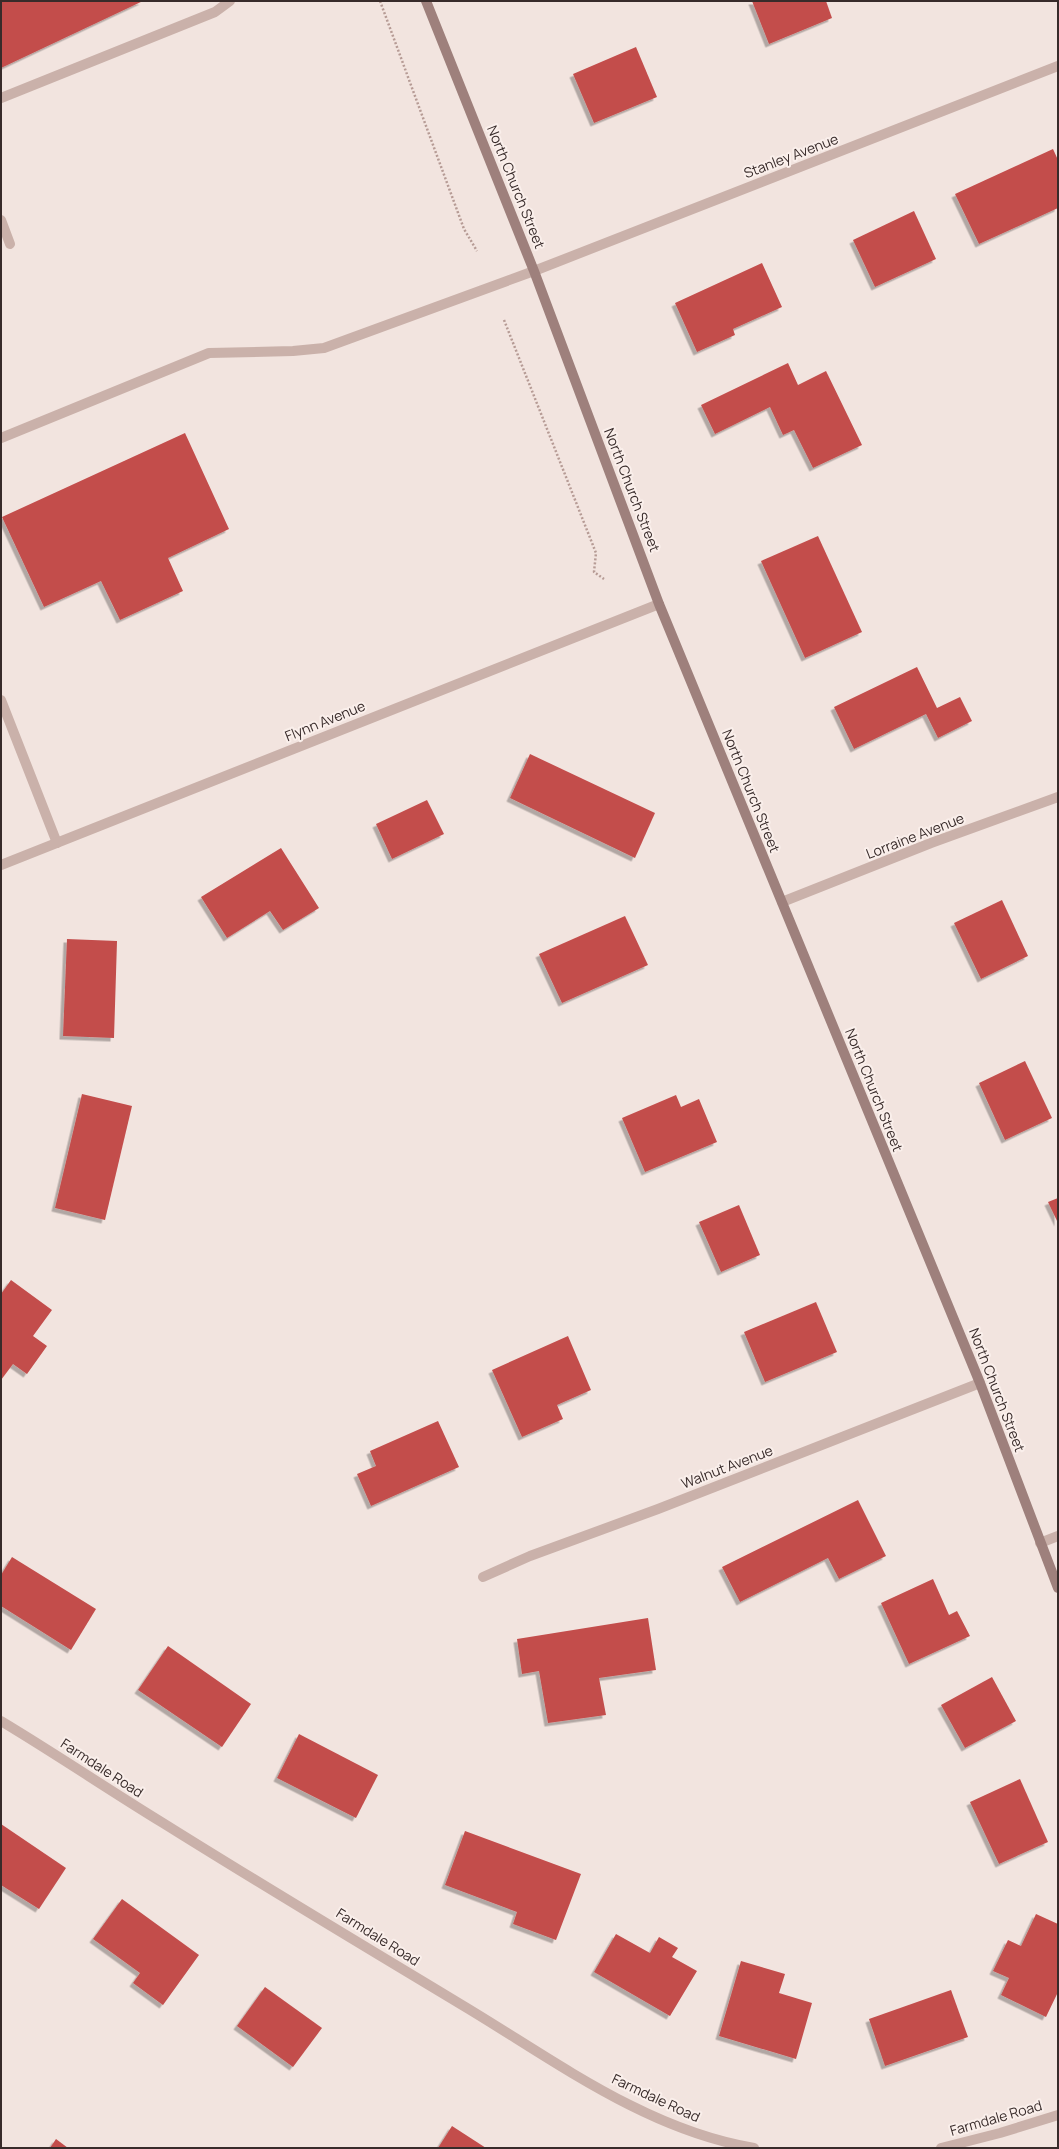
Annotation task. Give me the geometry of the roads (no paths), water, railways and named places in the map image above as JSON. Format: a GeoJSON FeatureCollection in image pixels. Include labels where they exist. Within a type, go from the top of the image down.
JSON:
{"type":"FeatureCollection","features":[{"type":"Feature","properties":{"kind":"main road","name":"North Church Street"},"geometry":{"type":"LineString","coordinates":[[426,1],[534,271],[660,604],[980,1383],[1058,1588]]}},
{"type":"Feature","properties":{"kind":"street"},"geometry":{"type":"LineString","coordinates":[[1,98],[215,12],[230,1]]}},
{"type":"Feature","properties":{"kind":"street","name":"Stanley Avenue"},"geometry":{"type":"LineString","coordinates":[[1,438],[209,353],[293,351],[324,348],[534,271],[1058,66]]}},
{"type":"Feature","properties":{"kind":"street"},"geometry":{"type":"LineString","coordinates":[[1,220],[10,244]]}},
{"type":"Feature","properties":{"kind":"street","name":"Flynn Avenue"},"geometry":{"type":"LineString","coordinates":[[1,865],[660,604]]}},
{"type":"Feature","properties":{"kind":"street"},"geometry":{"type":"LineString","coordinates":[[1,700],[56,843]]}},
{"type":"Feature","properties":{"kind":"street","name":"Lorraine Avenue"},"geometry":{"type":"LineString","coordinates":[[782,902],[931,844],[1058,797]]}},
{"type":"Feature","properties":{"kind":"street","name":"Walnut Avenue"},"geometry":{"type":"LineString","coordinates":[[483,1576],[530,1556],[658,1509],[980,1383]]}},
{"type":"Feature","properties":{"kind":"street"},"geometry":{"type":"LineString","coordinates":[[1040,1543],[1058,1536]]}},
{"type":"Feature","properties":{"kind":"street","name":"Farmdale Road"},"geometry":{"type":"LineString","coordinates":[[1,1721],[238,1870],[293,1901],[538,2052],[612,2095],[667,2122],[708,2137],[754,2148]]}},
{"type":"Feature","properties":{"kind":"street","name":"Farmdale Road"},"geometry":{"type":"LineString","coordinates":[[941,2148],[1000,2134],[1058,2115]]}}]}
